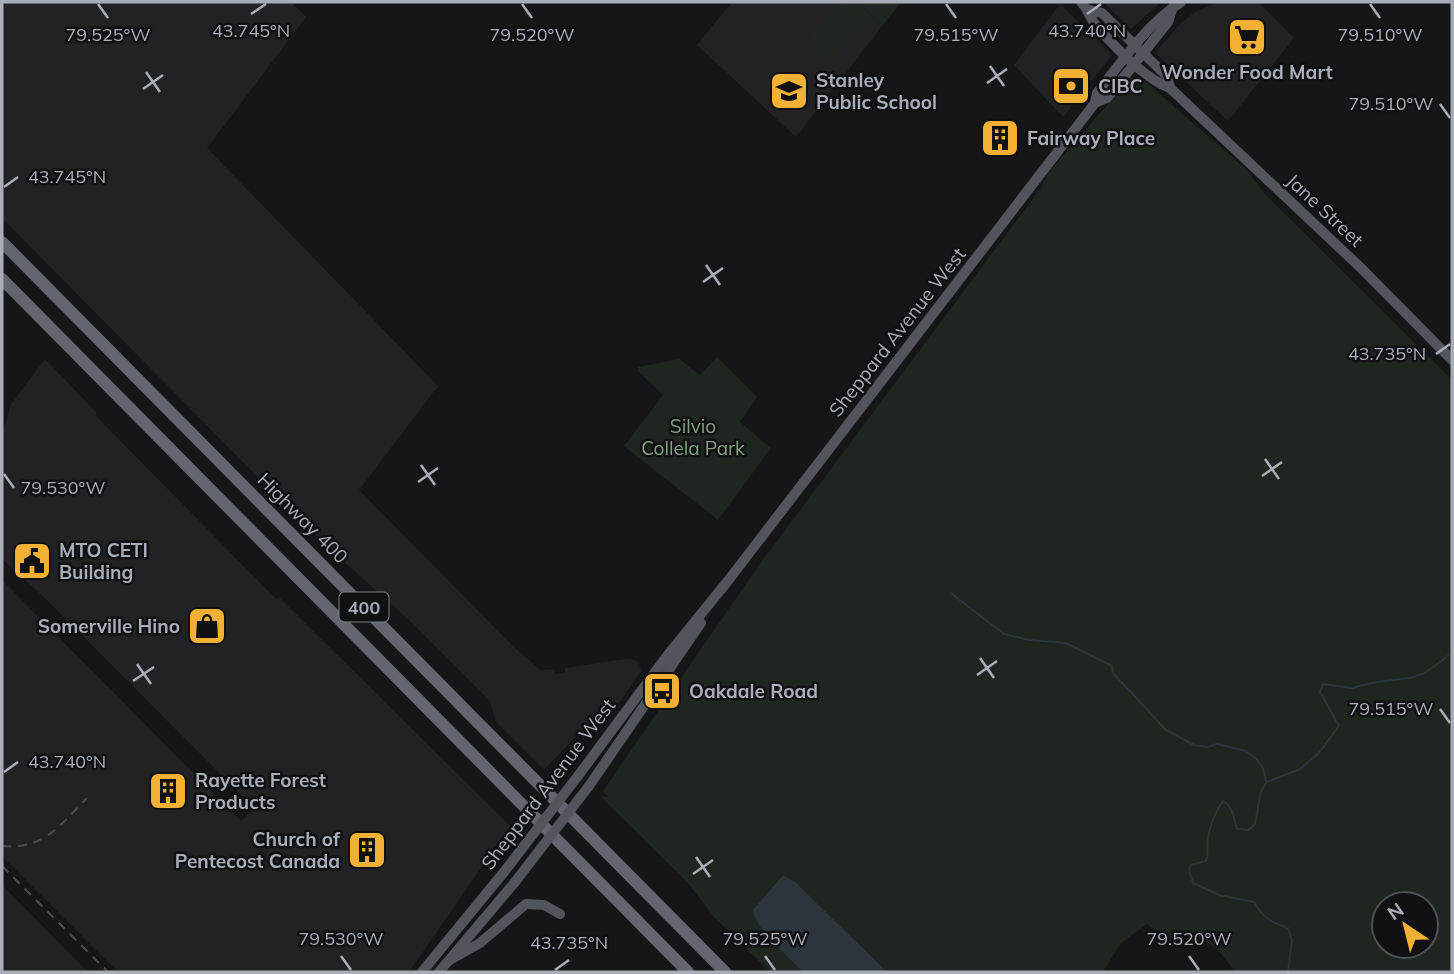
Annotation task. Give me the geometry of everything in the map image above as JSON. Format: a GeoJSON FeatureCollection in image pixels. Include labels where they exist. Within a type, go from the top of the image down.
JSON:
{"type":"FeatureCollection","features":[{"type":"Feature","properties":{"kind":"highway","name":"Highway 400"},"geometry":{"type":"LineString","coordinates":[[2,242],[724,972]]}},
{"type":"Feature","properties":{"kind":"highway","name":"400"},"geometry":{"type":"LineString","coordinates":[[2,279],[688,972]]}},
{"type":"Feature","properties":{"kind":"main road","name":"Sheppard Avenue West"},"geometry":{"type":"LineString","coordinates":[[422,972],[504,872],[667,656],[1096,103],[1107,98],[1130,59],[1168,22],[1177,4]]}},
{"type":"Feature","properties":{"kind":"main road","name":"Jane Street"},"geometry":{"type":"LineString","coordinates":[[1085,6],[1102,13],[1139,48],[1167,76],[1170,88]]}},
{"type":"Feature","properties":{"kind":"main road","name":"Jane Street"},"geometry":{"type":"LineString","coordinates":[[1085,6],[1093,22],[1130,59],[1158,84],[1170,88],[1361,268],[1452,360]]}},
{"type":"Feature","properties":{"kind":"main road","name":"Sheppard Avenue West"},"geometry":{"type":"LineString","coordinates":[[439,972],[515,882],[589,786],[616,744],[662,683],[727,582]]}},
{"type":"Feature","properties":{"kind":"main road"},"geometry":{"type":"LineString","coordinates":[[450,960],[480,943],[523,906],[531,903],[544,905],[560,914]]}},
{"type":"Feature","properties":{"kind":"shaded area"},"geometry":{"type":"Polygon","coordinates":[[[2,2],[291,2],[306,17],[207,148],[438,386],[359,490],[516,649],[541,670],[554,669],[555,674],[565,673],[565,668],[626,659],[639,663],[641,671],[611,715],[602,709],[544,770],[496,722],[490,701],[410,621],[321,541],[2,218],[2,2]]]}},
{"type":"Feature","properties":{"kind":"shaded area","name":"Stanley Public School"},"geometry":{"type":"Polygon","coordinates":[[[732,2],[857,2],[883,25],[796,137],[697,45],[732,2]]]}},
{"type":"Feature","properties":{"kind":"shaded area"},"geometry":{"type":"Polygon","coordinates":[[[1103,2],[1161,2],[1131,29],[1103,2]]]}},
{"type":"Feature","properties":{"kind":"shaded area"},"geometry":{"type":"Polygon","coordinates":[[[1217,2],[1258,2],[1294,38],[1228,121],[1155,53],[1180,24],[1195,12],[1217,2]]]}},
{"type":"Feature","properties":{"kind":"shaded area"},"geometry":{"type":"Polygon","coordinates":[[[1060,4],[1112,55],[1063,117],[1014,65],[1060,4]]]}},
{"type":"Feature","properties":{"kind":"shaded area"},"geometry":{"type":"Polygon","coordinates":[[[45,359],[97,413],[95,415],[276,599],[279,597],[510,826],[409,972],[118,972],[2,856],[2,580],[241,821],[254,808],[50,603],[2,559],[2,429],[11,404],[45,359]]]}},
{"type":"Feature","properties":{"kind":"shaded area"},"geometry":{"type":"Polygon","coordinates":[[[783,875],[795,882],[887,972],[803,972],[766,934],[753,910],[783,875]]]}},
{"type":"Feature","properties":{"kind":"shaded area"},"geometry":{"type":"Polygon","coordinates":[[[2,885],[88,972],[2,972],[2,885]]]}},
{"type":"Feature","properties":{"kind":"green space"},"geometry":{"type":"Polygon","coordinates":[[[842,2],[849,2],[867,18],[831,58],[809,39],[842,2]]]}},
{"type":"Feature","properties":{"kind":"green space"},"geometry":{"type":"Polygon","coordinates":[[[857,2],[901,2],[883,25],[857,2]]]}},
{"type":"Feature","properties":{"kind":"green space"},"geometry":{"type":"Polygon","coordinates":[[[1132,76],[1140,77],[1246,169],[1265,194],[1452,380],[1452,972],[1235,972],[1215,947],[1202,941],[1170,942],[1147,924],[1121,943],[1103,972],[770,972],[714,917],[688,883],[600,796],[609,797],[603,791],[759,565],[1041,188],[1048,173],[1132,76]]]}},
{"type":"Feature","properties":{"kind":"green space","name":"Silvio Collela Park"},"geometry":{"type":"Polygon","coordinates":[[[717,357],[757,397],[740,422],[771,448],[718,520],[624,446],[663,395],[638,371],[638,367],[679,359],[700,375],[717,357]]]}},
{"type":"Feature","properties":{"kind":"waterway"},"geometry":{"type":"LineString","coordinates":[[952,594],[1004,634],[1029,640],[1066,643],[1112,666],[1113,673],[1166,730],[1194,745],[1208,747],[1217,744],[1246,751],[1263,768],[1266,781]]}},
{"type":"Feature","properties":{"kind":"waterway"},"geometry":{"type":"LineString","coordinates":[[1288,972],[1292,940],[1288,928],[1268,919],[1254,902],[1219,895],[1193,883],[1189,870],[1191,865],[1206,861],[1207,841],[1213,819],[1223,801],[1231,810],[1237,829],[1248,830],[1255,824],[1261,791],[1267,782],[1300,769],[1318,754],[1339,726],[1320,692],[1323,684],[1352,688],[1410,678],[1425,673],[1452,653]]}},
{"type":"Feature","properties":{"kind":"railway"},"geometry":{"type":"LineString","coordinates":[[2,846],[17,846],[40,840],[59,826],[87,798]]}},
{"type":"Feature","properties":{"kind":"railway"},"geometry":{"type":"LineString","coordinates":[[2,866],[108,972]]}},
{"type":"Feature","properties":{"kind":"place","name":"Wonder Food Mart"},"geometry":{"type":"Point","coordinates":[1247,37]}},
{"type":"Feature","properties":{"kind":"place","name":"CIBC"},"geometry":{"type":"Point","coordinates":[1071,86]}},
{"type":"Feature","properties":{"kind":"place","name":"Stanley Public School"},"geometry":{"type":"Point","coordinates":[789,91]}},
{"type":"Feature","properties":{"kind":"place","name":"Fairway Place"},"geometry":{"type":"Point","coordinates":[1000,138]}},
{"type":"Feature","properties":{"kind":"place","name":"MTO CETI Building"},"geometry":{"type":"Point","coordinates":[32,561]}},
{"type":"Feature","properties":{"kind":"place","name":"Somerville Hino"},"geometry":{"type":"Point","coordinates":[207,626]}},
{"type":"Feature","properties":{"kind":"place","name":"Oakdale Road"},"geometry":{"type":"Point","coordinates":[662,691]}},
{"type":"Feature","properties":{"kind":"place","name":"Rayette Forest Products"},"geometry":{"type":"Point","coordinates":[168,791]}},
{"type":"Feature","properties":{"kind":"place","name":"Church of Pentecost Canada"},"geometry":{"type":"Point","coordinates":[367,850]}}]}
